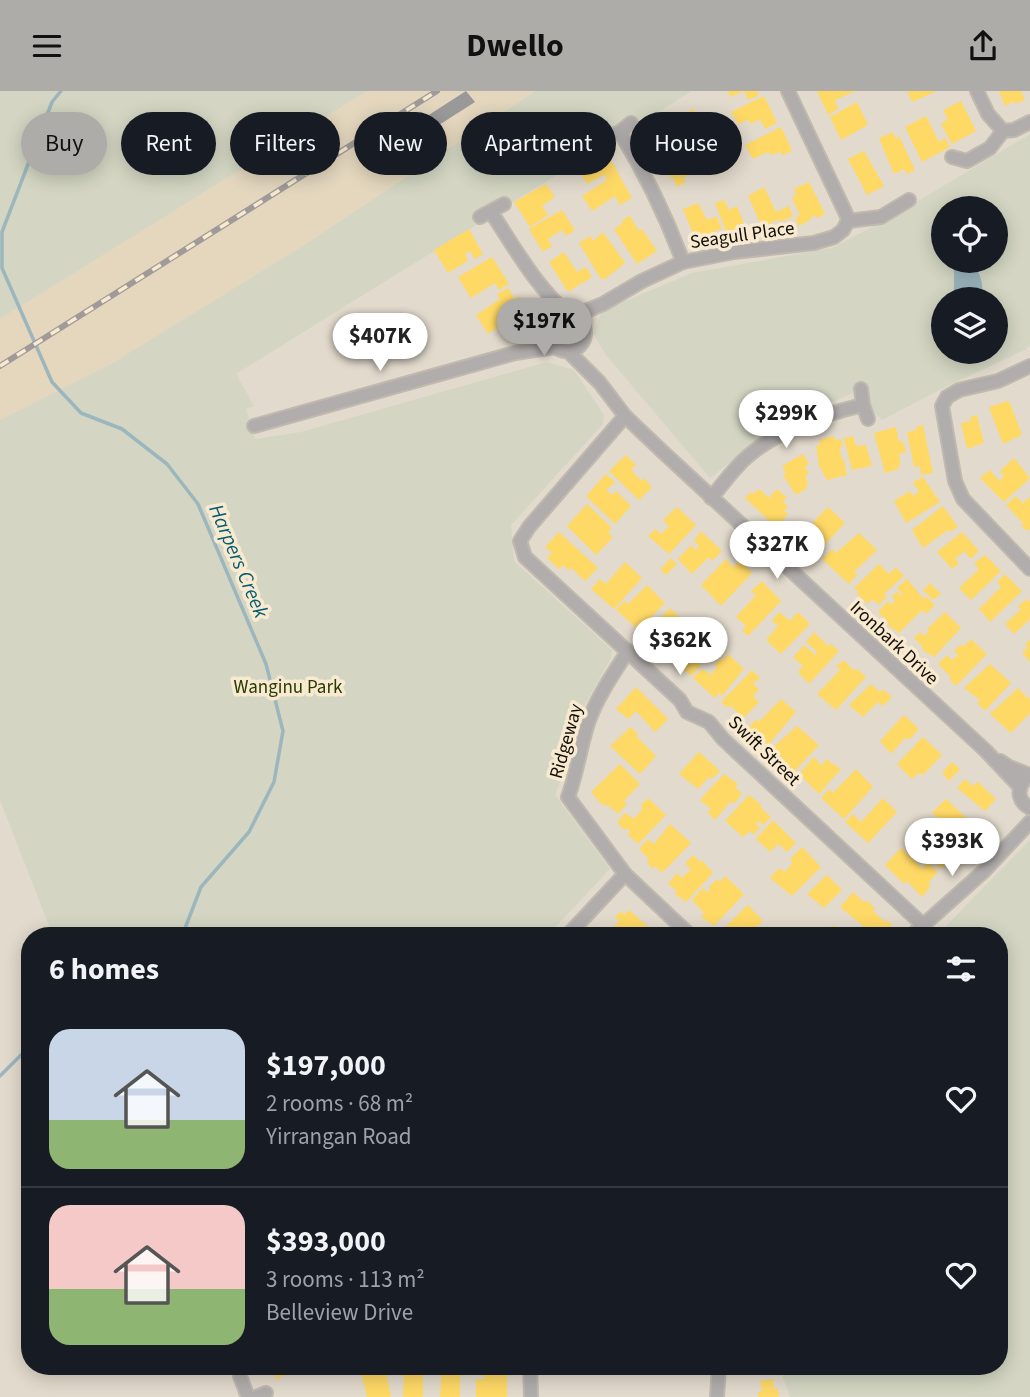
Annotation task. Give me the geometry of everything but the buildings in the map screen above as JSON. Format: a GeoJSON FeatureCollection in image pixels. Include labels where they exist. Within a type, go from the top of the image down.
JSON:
{"type":"FeatureCollection","features":[{"type":"Feature","properties":{"kind":"street"},"geometry":{"type":"LineString","coordinates":[[788,91],[848,221],[881,217],[909,200]]}},
{"type":"Feature","properties":{"kind":"street"},"geometry":{"type":"LineString","coordinates":[[977,91],[988,114],[1008,131]]}},
{"type":"Feature","properties":{"kind":"street"},"geometry":{"type":"LineString","coordinates":[[952,157],[967,161],[990,148],[1008,131],[1030,122]]}},
{"type":"Feature","properties":{"kind":"street"},"geometry":{"type":"LineString","coordinates":[[616,133],[630,124]]}},
{"type":"Feature","properties":{"kind":"street"},"geometry":{"type":"LineString","coordinates":[[620,132],[666,215],[683,262]]}},
{"type":"Feature","properties":{"kind":"street"},"geometry":{"type":"LineString","coordinates":[[505,204],[486,215],[554,302],[581,321],[584,336],[579,347],[515,353]]}},
{"type":"Feature","properties":{"kind":"street","name":"Seagull Place"},"geometry":{"type":"LineString","coordinates":[[571,315],[603,304],[642,281],[683,262],[814,243],[834,237],[843,230],[848,221]]}},
{"type":"Feature","properties":{"kind":"street"},"geometry":{"type":"LineString","coordinates":[[537,280],[551,325],[550,340],[561,349]]}},
{"type":"Feature","properties":{"kind":"street","name":"Seagull Place"},"geometry":{"type":"LineString","coordinates":[[584,336],[589,317],[603,304]]}},
{"type":"Feature","properties":{"kind":"street"},"geometry":{"type":"LineString","coordinates":[[254,426],[515,353],[534,344],[551,325],[571,315]]}},
{"type":"Feature","properties":{"kind":"street","name":"Ironbark Drive"},"geometry":{"type":"LineString","coordinates":[[584,336],[587,357],[600,383],[625,416],[986,751],[1020,787]]}},
{"type":"Feature","properties":{"kind":"street","name":"Ironbark Drive"},"geometry":{"type":"LineString","coordinates":[[561,349],[600,383]]}},
{"type":"Feature","properties":{"kind":"street"},"geometry":{"type":"LineString","coordinates":[[1030,366],[998,381],[959,390],[947,397],[942,406],[955,481],[964,499],[1030,569]]}},
{"type":"Feature","properties":{"kind":"street"},"geometry":{"type":"LineString","coordinates":[[861,389],[868,419]]}},
{"type":"Feature","properties":{"kind":"street"},"geometry":{"type":"LineString","coordinates":[[711,498],[746,458],[771,439],[800,423],[863,405]]}},
{"type":"Feature","properties":{"kind":"street","name":"Swift Street"},"geometry":{"type":"LineString","coordinates":[[625,416],[529,527],[520,541],[525,557],[680,700],[687,712],[709,722],[723,739],[923,925]]}},
{"type":"Feature","properties":{"kind":"street","name":"Ridgeway"},"geometry":{"type":"LineString","coordinates":[[625,874],[568,797],[597,701],[628,651]]}},
{"type":"Feature","properties":{"kind":"street","name":"Ironbark Drive"},"geometry":{"type":"LineString","coordinates":[[986,751],[1009,767],[1030,776]]}},
{"type":"Feature","properties":{"kind":"street"},"geometry":{"type":"LineString","coordinates":[[1014,839],[1026,805],[1020,787],[1030,776]]}},
{"type":"Feature","properties":{"kind":"street"},"geometry":{"type":"LineString","coordinates":[[923,925],[984,871],[1030,821]]}},
{"type":"Feature","properties":{"kind":"street"},"geometry":{"type":"LineString","coordinates":[[575,927],[625,874],[681,927]]}},
{"type":"Feature","properties":{"kind":"street"},"geometry":{"type":"LineString","coordinates":[[530,1375],[531,1397]]}},
{"type":"Feature","properties":{"kind":"street"},"geometry":{"type":"LineString","coordinates":[[717,1397],[718,1375]]}},
{"type":"Feature","properties":{"kind":"street"},"geometry":{"type":"LineString","coordinates":[[240,1376],[248,1397]]}},
{"type":"Feature","properties":{"kind":"shaded area"},"geometry":{"type":"Polygon","coordinates":[[[367,91],[535,91],[504,112],[461,112],[461,140],[447,150],[447,112],[354,112],[354,175],[409,175],[309,242],[111,364],[0,420],[0,319],[232,175],[340,175],[340,112],[333,112],[367,91]]]}},
{"type":"Feature","properties":{"kind":"green space"},"geometry":{"type":"Polygon","coordinates":[[[0,91],[367,91],[333,112],[230,112],[232,175],[0,319],[0,91]]]}},
{"type":"Feature","properties":{"kind":"green space","name":"Wanginu Park"},"geometry":{"type":"Polygon","coordinates":[[[535,91],[692,91],[658,112],[630,112],[630,129],[616,138],[616,112],[504,112],[535,91]]]}},
{"type":"Feature","properties":{"kind":"green space"},"geometry":{"type":"Polygon","coordinates":[[[1030,134],[1030,345],[1008,358],[1008,287],[931,287],[931,364],[995,364],[882,420],[853,393],[777,425],[710,478],[606,355],[593,334],[602,311],[692,273],[832,248],[888,219],[1030,134]]]}},
{"type":"Feature","properties":{"kind":"green space","name":"Wanginu Park"},"geometry":{"type":"Polygon","coordinates":[[[461,140],[461,175],[557,175],[236,374],[254,406],[246,409],[255,439],[301,432],[547,362],[574,370],[604,415],[603,424],[511,525],[514,561],[612,650],[611,658],[581,712],[570,757],[555,795],[610,869],[555,927],[49,927],[0,800],[0,420],[111,364],[309,242],[409,175],[447,175],[447,150],[461,140]]]}},
{"type":"Feature","properties":{"kind":"green space"},"geometry":{"type":"Polygon","coordinates":[[[1030,840],[1030,1397],[790,1397],[783,1375],[1008,1375],[1008,927],[946,926],[1030,840]]]}},
{"type":"Feature","properties":{"kind":"water"},"geometry":{"type":"Polygon","coordinates":[[[954,273],[978,273],[982,283],[982,287],[954,287],[954,273]]]}},
{"type":"Feature","properties":{"kind":"waterway","name":"Harpers Creek"},"geometry":{"type":"LineString","coordinates":[[61,91],[52,102],[2,232],[2,268],[52,382],[81,413],[122,429],[167,464],[198,504],[266,664],[283,731],[274,782],[249,832],[201,887],[185,927]]}},
{"type":"Feature","properties":{"kind":"waterway","name":"Harpers Creek"},"geometry":{"type":"LineString","coordinates":[[0,1076],[21,1055]]}},
{"type":"Feature","properties":{"kind":"railway"},"geometry":{"type":"LineString","coordinates":[[0,366],[437,91]]}}]}
